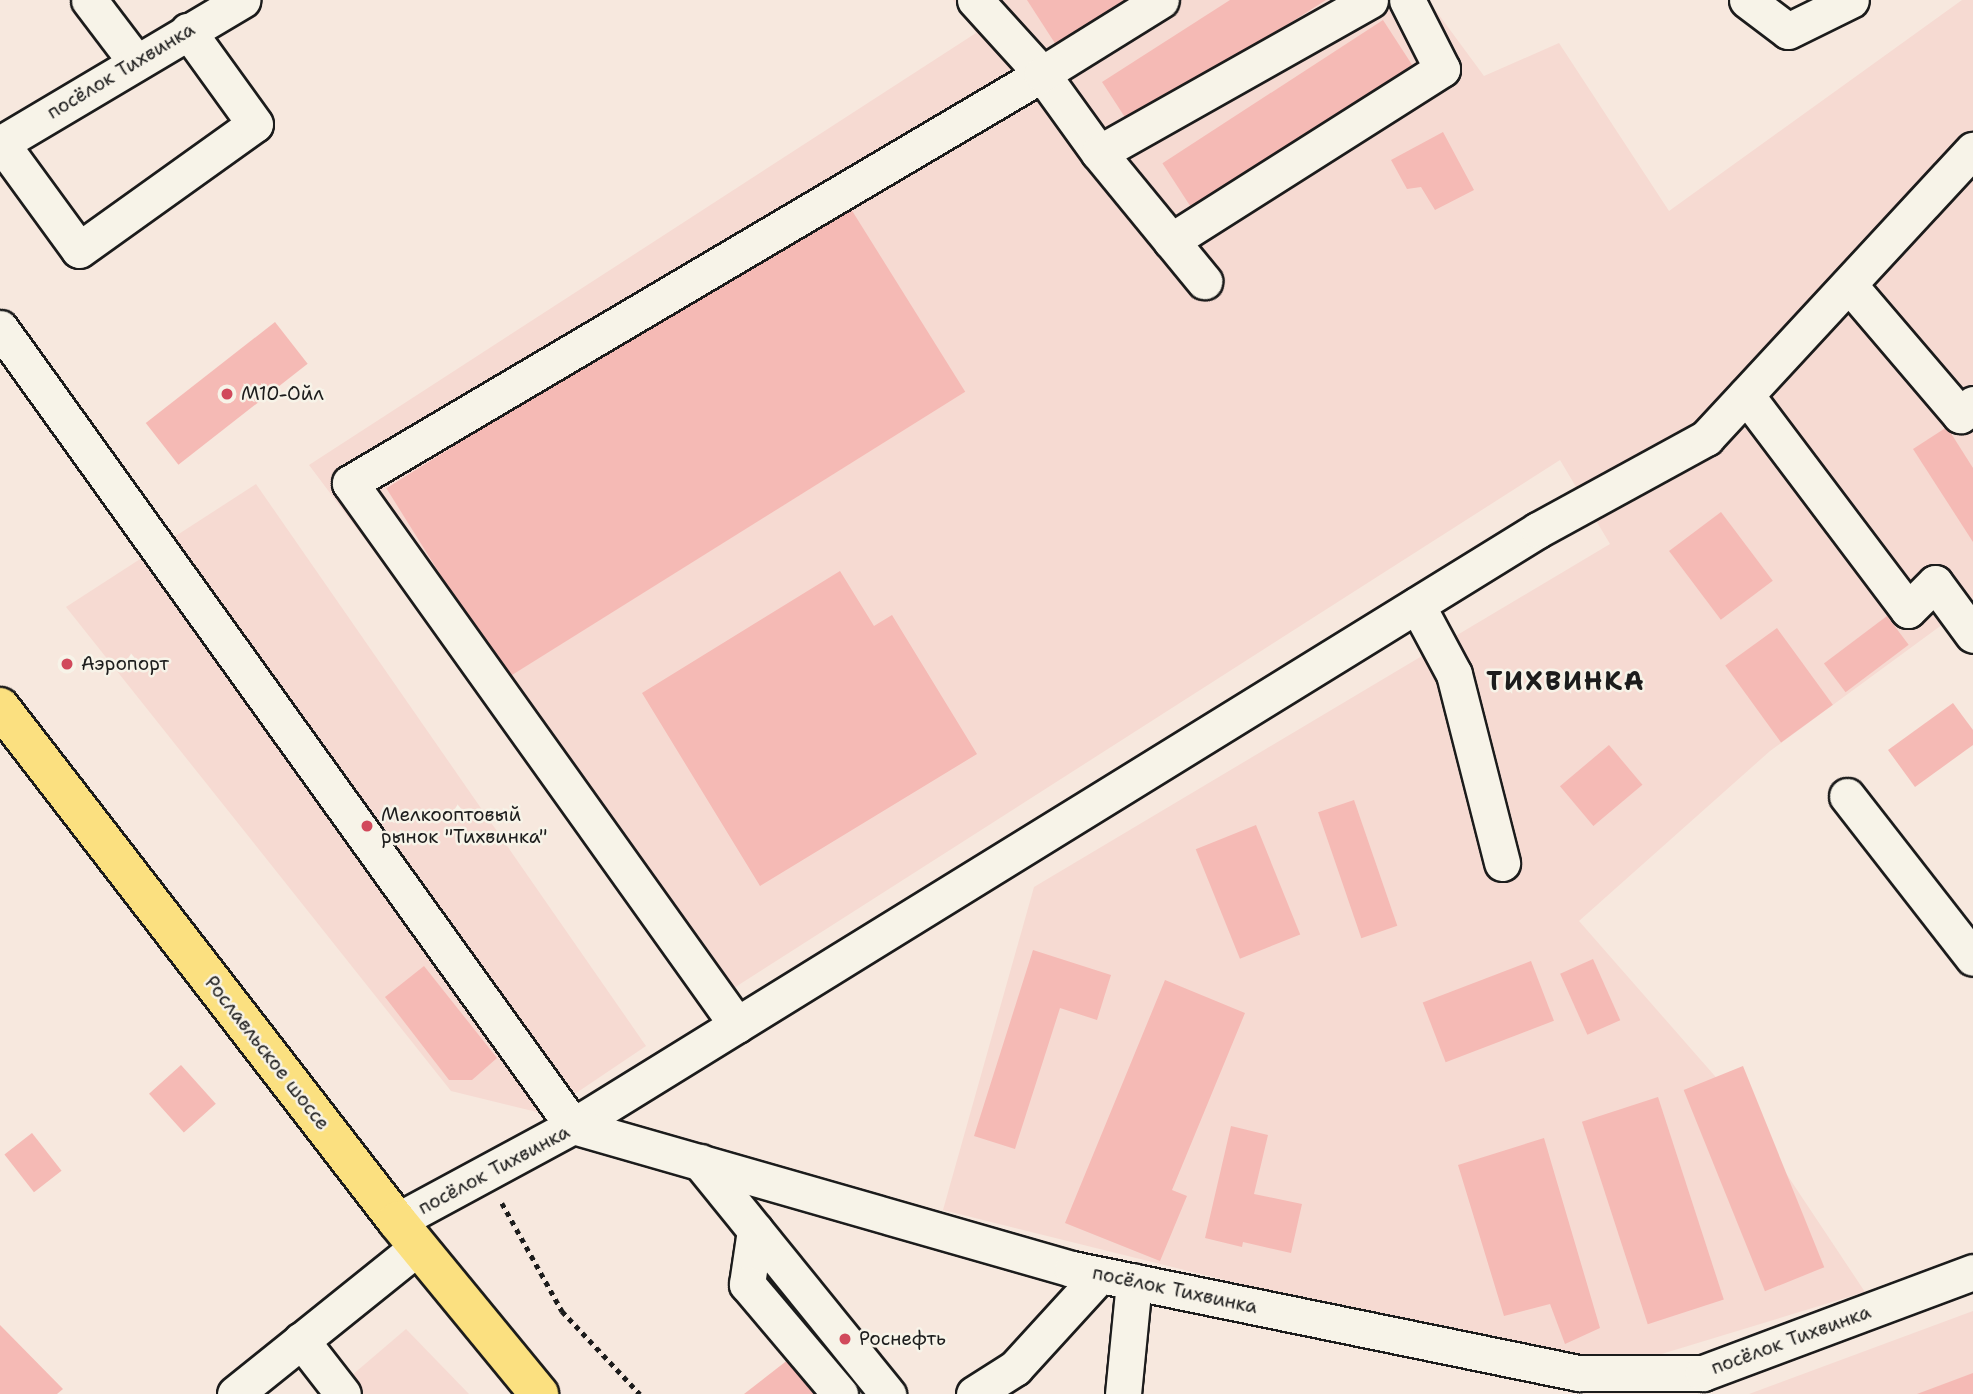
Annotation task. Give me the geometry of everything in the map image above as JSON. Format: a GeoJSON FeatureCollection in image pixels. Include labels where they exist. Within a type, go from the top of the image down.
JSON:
{"type":"FeatureCollection","features":[{"type":"Feature","properties":{"kind":"main road","name":"Рославльское шоссе"},"geometry":{"type":"LineString","coordinates":[[0,707],[407,1234],[539,1394]]}},
{"type":"Feature","properties":{"kind":"street"},"geometry":{"type":"LineString","coordinates":[[89,0],[136,62]]}},
{"type":"Feature","properties":{"kind":"street","name":"посёлок Тихвинка"},"geometry":{"type":"LineString","coordinates":[[1,144],[243,0]]}},
{"type":"Feature","properties":{"kind":"street"},"geometry":{"type":"LineString","coordinates":[[975,0],[1042,74],[1100,153],[1204,281]]}},
{"type":"Feature","properties":{"kind":"street"},"geometry":{"type":"LineString","coordinates":[[737,1024],[350,483],[1042,74],[1161,0]]}},
{"type":"Feature","properties":{"kind":"street"},"geometry":{"type":"LineString","coordinates":[[1100,153],[1370,0]]}},
{"type":"Feature","properties":{"kind":"street"},"geometry":{"type":"LineString","coordinates":[[1171,240],[1442,69],[1407,0]]}},
{"type":"Feature","properties":{"kind":"street"},"geometry":{"type":"LineString","coordinates":[[1747,0],[1787,31],[1851,0]]}},
{"type":"Feature","properties":{"kind":"street"},"geometry":{"type":"LineString","coordinates":[[1,144],[79,250],[255,124],[188,31]]}},
{"type":"Feature","properties":{"kind":"street"},"geometry":{"type":"LineString","coordinates":[[0,328],[573,1126],[1538,530],[1706,438],[1850,286],[1973,150]]}},
{"type":"Feature","properties":{"kind":"street"},"geometry":{"type":"LineString","coordinates":[[1850,286],[1960,415],[1973,404]]}},
{"type":"Feature","properties":{"kind":"street"},"geometry":{"type":"LineString","coordinates":[[1746,396],[1908,610],[1935,583],[1973,635]]}},
{"type":"Feature","properties":{"kind":"street"},"geometry":{"type":"LineString","coordinates":[[1418,605],[1454,674],[1502,863]]}},
{"type":"Feature","properties":{"kind":"street"},"geometry":{"type":"LineString","coordinates":[[1847,796],[1973,958]]}},
{"type":"Feature","properties":{"kind":"street","name":"посёлок Тихвинка"},"geometry":{"type":"LineString","coordinates":[[235,1394],[302,1340],[407,1234],[486,1173],[573,1126],[1100,1275],[1578,1373],[1703,1373],[1970,1264]]}},
{"type":"Feature","properties":{"kind":"street"},"geometry":{"type":"LineString","coordinates":[[700,1162],[888,1394]]}},
{"type":"Feature","properties":{"kind":"street"},"geometry":{"type":"LineString","coordinates":[[755,1230],[747,1284],[840,1394]]}},
{"type":"Feature","properties":{"kind":"street"},"geometry":{"type":"LineString","coordinates":[[974,1394],[1015,1368],[1100,1275]]}},
{"type":"Feature","properties":{"kind":"street"},"geometry":{"type":"LineString","coordinates":[[1123,1394],[1134,1282]]}},
{"type":"Feature","properties":{"kind":"street"},"geometry":{"type":"LineString","coordinates":[[302,1340],[343,1394]]}},
{"type":"Feature","properties":{"kind":"path"},"geometry":{"type":"LineString","coordinates":[[486,1173],[562,1311],[640,1394]]}},
{"type":"Feature","properties":{"kind":"shaded area"},"geometry":{"type":"Polygon","coordinates":[[[953,0],[1428,0],[1484,76],[1559,43],[1669,211],[1962,0],[1973,0],[1973,602],[1770,751],[1579,921],[1742,1107],[1865,1292],[1599,1373],[943,1210],[1034,887],[1610,544],[1560,460],[712,1002],[309,465],[976,33],[953,0]]]}},
{"type":"Feature","properties":{"kind":"shaded area","name":"Мелкооптовый рынок \"Тихвинка\""},"geometry":{"type":"Polygon","coordinates":[[[256,484],[646,1046],[545,1114],[451,1091],[66,607],[256,484]]]}},
{"type":"Feature","properties":{"kind":"shaded area"},"geometry":{"type":"Polygon","coordinates":[[[1973,1311],[1973,1394],[1749,1394],[1973,1311]]]}},
{"type":"Feature","properties":{"kind":"shaded area"},"geometry":{"type":"Polygon","coordinates":[[[406,1329],[469,1394],[330,1394],[406,1329]]]}},
{"type":"Feature","properties":{"kind":"building"},"geometry":{"type":"Polygon","coordinates":[[[1027,0],[1134,0],[1058,48],[1027,0]]]}},
{"type":"Feature","properties":{"kind":"building"},"geometry":{"type":"Polygon","coordinates":[[[1230,0],[1326,0],[1130,125],[1102,82],[1230,0]]]}},
{"type":"Feature","properties":{"kind":"building"},"geometry":{"type":"Polygon","coordinates":[[[1383,20],[1415,69],[1195,213],[1162,163],[1383,20]]]}},
{"type":"Feature","properties":{"kind":"building"},"geometry":{"type":"Polygon","coordinates":[[[1443,132],[1474,190],[1435,210],[1421,187],[1407,189],[1391,160],[1443,132]]]}},
{"type":"Feature","properties":{"kind":"building"},"geometry":{"type":"Polygon","coordinates":[[[846,201],[965,392],[506,679],[386,488],[846,201]]]}},
{"type":"Feature","properties":{"kind":"building","name":"М10-Ойл"},"geometry":{"type":"Polygon","coordinates":[[[275,322],[308,364],[178,465],[146,423],[275,322]]]}},
{"type":"Feature","properties":{"kind":"building"},"geometry":{"type":"Polygon","coordinates":[[[1947,427],[1973,468],[1973,542],[1913,449],[1947,427]]]}},
{"type":"Feature","properties":{"kind":"building"},"geometry":{"type":"Polygon","coordinates":[[[1721,512],[1773,581],[1721,620],[1669,551],[1721,512]]]}},
{"type":"Feature","properties":{"kind":"building"},"geometry":{"type":"Polygon","coordinates":[[[840,571],[874,626],[892,615],[977,754],[760,886],[642,693],[840,571]]]}},
{"type":"Feature","properties":{"kind":"building"},"geometry":{"type":"Polygon","coordinates":[[[1887,616],[1909,645],[1846,692],[1824,664],[1887,616]]]}},
{"type":"Feature","properties":{"kind":"building"},"geometry":{"type":"Polygon","coordinates":[[[1777,628],[1833,705],[1781,742],[1725,666],[1777,628]]]}},
{"type":"Feature","properties":{"kind":"building"},"geometry":{"type":"Polygon","coordinates":[[[1953,703],[1973,730],[1973,745],[1915,787],[1888,750],[1953,703]]]}},
{"type":"Feature","properties":{"kind":"building"},"geometry":{"type":"Polygon","coordinates":[[[1609,745],[1642,785],[1593,826],[1560,786],[1609,745]]]}},
{"type":"Feature","properties":{"kind":"building"},"geometry":{"type":"Polygon","coordinates":[[[1354,800],[1397,926],[1361,938],[1318,812],[1354,800]]]}},
{"type":"Feature","properties":{"kind":"building"},"geometry":{"type":"Polygon","coordinates":[[[1256,825],[1300,934],[1240,959],[1196,849],[1256,825]]]}},
{"type":"Feature","properties":{"kind":"building"},"geometry":{"type":"Polygon","coordinates":[[[1033,950],[1111,975],[1097,1020],[1060,1008],[1015,1149],[974,1136],[1033,950]]]}},
{"type":"Feature","properties":{"kind":"building"},"geometry":{"type":"Polygon","coordinates":[[[1593,959],[1620,1020],[1587,1035],[1560,974],[1593,959]]]}},
{"type":"Feature","properties":{"kind":"building"},"geometry":{"type":"Polygon","coordinates":[[[1531,961],[1554,1021],[1446,1062],[1423,1003],[1531,961]]]}},
{"type":"Feature","properties":{"kind":"building"},"geometry":{"type":"Polygon","coordinates":[[[424,966],[497,1058],[472,1080],[449,1080],[385,997],[424,966]]]}},
{"type":"Feature","properties":{"kind":"building"},"geometry":{"type":"Polygon","coordinates":[[[1165,980],[1245,1013],[1172,1190],[1187,1196],[1160,1261],[1065,1223],[1165,980]]]}},
{"type":"Feature","properties":{"kind":"building"},"geometry":{"type":"Polygon","coordinates":[[[181,1065],[216,1104],[184,1132],[149,1094],[181,1065]]]}},
{"type":"Feature","properties":{"kind":"building"},"geometry":{"type":"Polygon","coordinates":[[[1743,1066],[1824,1267],[1765,1291],[1684,1090],[1743,1066]]]}},
{"type":"Feature","properties":{"kind":"building"},"geometry":{"type":"Polygon","coordinates":[[[1658,1097],[1724,1300],[1648,1324],[1582,1122],[1658,1097]]]}},
{"type":"Feature","properties":{"kind":"building"},"geometry":{"type":"Polygon","coordinates":[[[1231,1126],[1268,1135],[1254,1194],[1302,1204],[1291,1253],[1243,1242],[1242,1247],[1205,1238],[1231,1126]]]}},
{"type":"Feature","properties":{"kind":"building"},"geometry":{"type":"Polygon","coordinates":[[[32,1133],[62,1171],[34,1192],[4,1155],[32,1133]]]}},
{"type":"Feature","properties":{"kind":"building"},"geometry":{"type":"Polygon","coordinates":[[[1544,1138],[1600,1328],[1565,1344],[1550,1304],[1504,1316],[1458,1165],[1544,1138]]]}},
{"type":"Feature","properties":{"kind":"building"},"geometry":{"type":"Polygon","coordinates":[[[843,1317],[882,1367],[847,1394],[744,1394],[843,1317]]]}},
{"type":"Feature","properties":{"kind":"building"},"geometry":{"type":"Polygon","coordinates":[[[0,1325],[63,1389],[57,1394],[0,1394],[0,1325]]]}},
{"type":"Feature","properties":{"kind":"building"},"geometry":{"type":"Polygon","coordinates":[[[1973,1373],[1973,1394],[1917,1394],[1973,1373]]]}},
{"type":"Feature","properties":{"kind":"place","name":"М10-Ойл"},"geometry":{"type":"Point","coordinates":[227,394]}},
{"type":"Feature","properties":{"kind":"place","name":"Аэропорт"},"geometry":{"type":"Point","coordinates":[67,664]}},
{"type":"Feature","properties":{"kind":"place","name":"Мелкооптовый рынок \"Тихвинка\""},"geometry":{"type":"Point","coordinates":[367,826]}},
{"type":"Feature","properties":{"kind":"place","name":"Роснефть"},"geometry":{"type":"Point","coordinates":[845,1339]}},
{"type":"Feature","properties":{"kind":"district","name":"ТИХВИНКА"},"geometry":{"type":"Point","coordinates":[1566,681]}}]}
